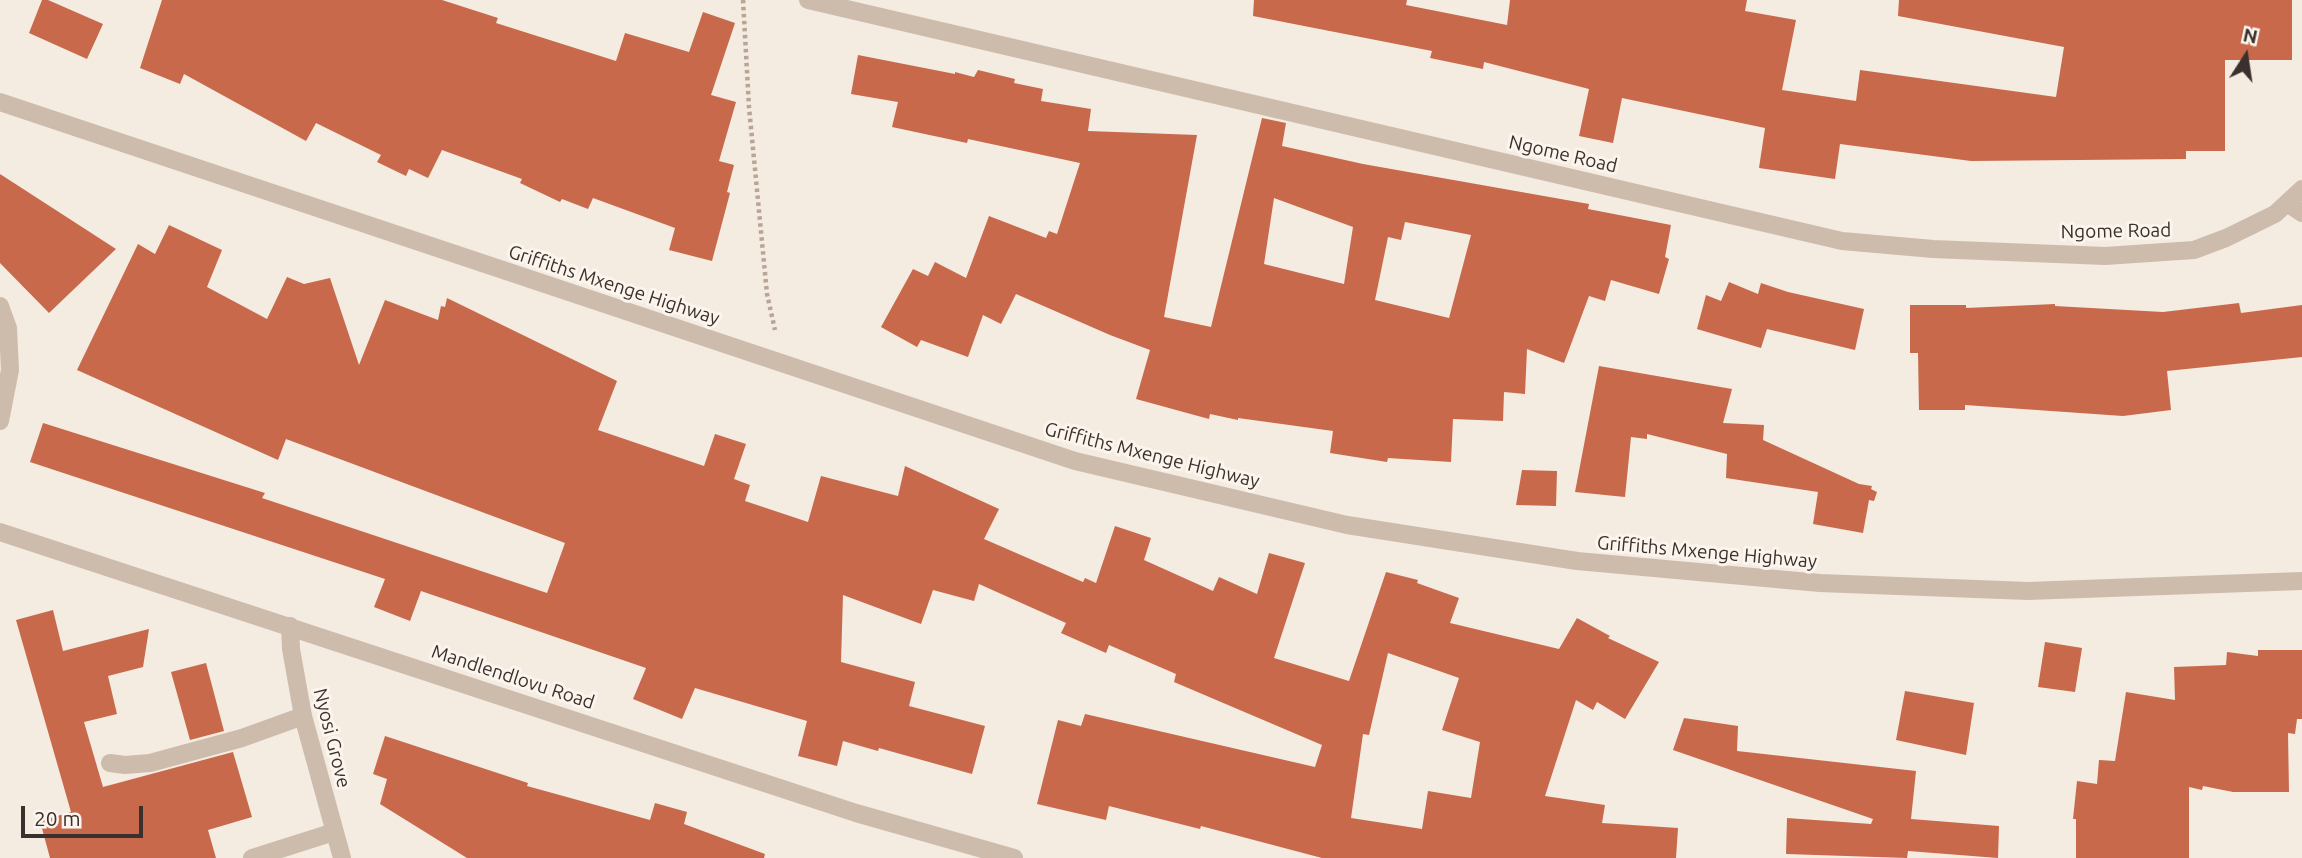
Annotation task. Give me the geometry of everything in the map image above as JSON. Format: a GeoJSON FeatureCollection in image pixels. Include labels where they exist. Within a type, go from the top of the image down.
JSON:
{"type":"FeatureCollection","features":[{"type":"Feature","properties":{"kind":"street","name":"Ngome Road"},"geometry":{"type":"LineString","coordinates":[[808,0],[1842,241],[1933,249],[2105,256],[2194,250],[2275,214],[2295,208],[2302,188]]}},
{"type":"Feature","properties":{"kind":"street","name":"Griffiths Mxenge Highway"},"geometry":{"type":"LineString","coordinates":[[0,102],[1075,461],[1348,525],[1577,561],[1820,583],[2028,591],[2302,581]]}},
{"type":"Feature","properties":{"kind":"street"},"geometry":{"type":"LineString","coordinates":[[0,306],[8,328],[10,370],[0,421]]}},
{"type":"Feature","properties":{"kind":"street","name":"Mandlendlovu Road"},"geometry":{"type":"LineString","coordinates":[[0,532],[856,813],[1014,858]]}},
{"type":"Feature","properties":{"kind":"street","name":"Nyosi Grove"},"geometry":{"type":"LineString","coordinates":[[290,626],[291,649],[303,716],[342,858]]}},
{"type":"Feature","properties":{"kind":"street"},"geometry":{"type":"LineString","coordinates":[[110,763],[150,763],[242,738],[303,716]]}},
{"type":"Feature","properties":{"kind":"street"},"geometry":{"type":"LineString","coordinates":[[252,858],[334,832]]}},
{"type":"Feature","properties":{"kind":"path"},"geometry":{"type":"LineString","coordinates":[[743,0],[767,294],[782,363]]}},
{"type":"Feature","properties":{"kind":"building"},"geometry":{"type":"Polygon","coordinates":[[[42,0],[48,0],[103,24],[87,59],[29,33],[42,0]]]}},
{"type":"Feature","properties":{"kind":"building"},"geometry":{"type":"Polygon","coordinates":[[[162,0],[442,0],[498,18],[496,23],[616,61],[625,33],[689,52],[703,12],[735,23],[711,95],[736,102],[719,161],[734,165],[727,192],[730,193],[712,261],[669,250],[675,228],[593,198],[588,209],[562,199],[560,202],[520,183],[522,179],[442,150],[428,178],[409,169],[406,176],[377,162],[381,155],[316,123],[306,141],[184,74],[180,84],[140,68],[162,0]]]}},
{"type":"Feature","properties":{"kind":"building"},"geometry":{"type":"Polygon","coordinates":[[[1254,0],[1407,0],[1406,5],[1507,25],[1510,0],[1747,0],[1745,11],[1796,20],[1782,90],[1856,101],[1860,70],[2056,97],[2064,47],[1898,16],[1899,0],[2292,0],[2292,60],[2225,60],[2225,151],[2186,151],[2186,159],[1971,161],[1840,144],[1835,179],[1759,168],[1765,128],[1622,98],[1613,143],[1579,136],[1589,89],[1484,62],[1483,69],[1430,58],[1432,51],[1253,16],[1254,0]]]}},
{"type":"Feature","properties":{"kind":"building"},"geometry":{"type":"Polygon","coordinates":[[[858,55],[974,77],[978,70],[1015,79],[1014,83],[1043,89],[1041,101],[1091,109],[1088,131],[1197,135],[1164,317],[1211,327],[1262,118],[1286,123],[1282,146],[1363,164],[1589,204],[1588,209],[1671,225],[1665,257],[1669,259],[1659,294],[1611,280],[1605,301],[1589,296],[1564,363],[1527,349],[1525,394],[1504,392],[1503,421],[1453,419],[1451,462],[1388,458],[1387,462],[1330,453],[1333,431],[1238,420],[1210,414],[1209,419],[1136,399],[1150,350],[1016,294],[1001,324],[983,315],[968,357],[921,340],[917,347],[881,327],[913,269],[928,276],[935,262],[966,278],[989,216],[1046,238],[1049,231],[1057,234],[1080,163],[968,139],[967,143],[892,127],[898,102],[851,94],[858,55]],[[1274,198],[1264,264],[1344,284],[1353,227],[1274,198]],[[1405,222],[1401,240],[1388,237],[1375,300],[1449,318],[1471,235],[1405,222]]]}},
{"type":"Feature","properties":{"kind":"building"},"geometry":{"type":"Polygon","coordinates":[[[0,174],[116,249],[49,313],[0,263],[0,174]]]}},
{"type":"Feature","properties":{"kind":"building"},"geometry":{"type":"Polygon","coordinates":[[[169,225],[222,250],[207,287],[267,319],[287,277],[304,284],[330,278],[359,365],[385,300],[438,320],[441,306],[445,307],[447,298],[617,381],[598,430],[704,466],[715,434],[746,444],[734,479],[750,485],[745,501],[808,522],[821,476],[898,496],[905,466],[999,509],[984,539],[1083,582],[1085,578],[1096,583],[1115,526],[1151,538],[1144,560],[1213,591],[1219,577],[1257,594],[1269,553],[1305,563],[1274,658],[1349,681],[1386,572],[1418,580],[1417,583],[1459,598],[1450,623],[1559,649],[1577,618],[1610,636],[1608,638],[1659,662],[1625,719],[1597,702],[1593,710],[1576,700],[1545,796],[1605,805],[1602,823],[1678,828],[1676,858],[1322,858],[1201,826],[1200,829],[1109,806],[1106,820],[1037,804],[1058,720],[1081,726],[1085,714],[1315,767],[1322,745],[1174,682],[1176,674],[1109,645],[1106,653],[1061,633],[1066,623],[979,584],[974,601],[933,590],[921,624],[843,595],[841,662],[915,682],[909,706],[985,726],[972,774],[879,748],[878,751],[843,741],[837,766],[798,756],[807,721],[695,688],[682,719],[633,699],[646,668],[421,591],[410,621],[374,607],[385,579],[30,462],[43,423],[265,493],[262,498],[547,593],[565,543],[286,439],[278,460],[77,370],[138,244],[155,254],[169,225]],[[1388,653],[1369,735],[1363,734],[1351,818],[1422,829],[1428,791],[1471,798],[1480,742],[1442,730],[1459,678],[1388,653]]]}},
{"type":"Feature","properties":{"kind":"building"},"geometry":{"type":"Polygon","coordinates":[[[1729,282],[1758,294],[1761,283],[1788,292],[1864,309],[1855,350],[1767,329],[1761,348],[1697,329],[1706,295],[1721,301],[1729,282]]]}},
{"type":"Feature","properties":{"kind":"building"},"geometry":{"type":"Polygon","coordinates":[[[2239,303],[2241,313],[2302,305],[2302,357],[2167,371],[2171,410],[2123,416],[1965,405],[1965,410],[1919,410],[1918,353],[1910,353],[1910,305],[1966,305],[1966,308],[2055,304],[2163,312],[2239,303]]]}},
{"type":"Feature","properties":{"kind":"building"},"geometry":{"type":"Polygon","coordinates":[[[1599,366],[1732,389],[1723,423],[1764,425],[1763,440],[1859,484],[1872,486],[1871,489],[1877,492],[1874,501],[1869,500],[1863,533],[1813,524],[1818,492],[1726,478],[1727,454],[1647,434],[1647,439],[1631,437],[1625,497],[1575,492],[1599,366]]]}},
{"type":"Feature","properties":{"kind":"building"},"geometry":{"type":"Polygon","coordinates":[[[1522,470],[1557,471],[1556,506],[1516,505],[1522,470]]]}},
{"type":"Feature","properties":{"kind":"building"},"geometry":{"type":"Polygon","coordinates":[[[53,610],[63,651],[149,629],[143,667],[108,676],[117,714],[84,722],[103,787],[233,752],[252,817],[208,830],[216,858],[50,858],[40,821],[71,812],[16,620],[53,610]]]}},
{"type":"Feature","properties":{"kind":"building"},"geometry":{"type":"Polygon","coordinates":[[[2045,642],[2082,648],[2075,692],[2038,687],[2045,642]]]}},
{"type":"Feature","properties":{"kind":"building"},"geometry":{"type":"Polygon","coordinates":[[[2258,650],[2302,650],[2302,719],[2297,719],[2295,734],[2288,733],[2289,792],[2233,792],[2203,786],[2202,790],[2189,787],[2189,858],[2076,858],[2076,819],[2073,819],[2077,781],[2097,784],[2099,760],[2115,761],[2126,692],[2175,700],[2174,667],[2226,665],[2227,652],[2258,656],[2258,650]]]}},
{"type":"Feature","properties":{"kind":"building"},"geometry":{"type":"Polygon","coordinates":[[[206,663],[224,731],[190,740],[171,672],[206,663]]]}},
{"type":"Feature","properties":{"kind":"building"},"geometry":{"type":"Polygon","coordinates":[[[1905,691],[1974,703],[1966,755],[1896,740],[1905,691]]]}},
{"type":"Feature","properties":{"kind":"building"},"geometry":{"type":"Polygon","coordinates":[[[1684,718],[1738,726],[1737,751],[1916,771],[1911,819],[1999,826],[1998,858],[1908,851],[1907,858],[1786,854],[1787,818],[1871,824],[1873,819],[1673,750],[1684,718]]]}},
{"type":"Feature","properties":{"kind":"building"},"geometry":{"type":"Polygon","coordinates":[[[385,736],[528,783],[527,786],[650,820],[655,803],[687,812],[684,824],[765,854],[764,858],[467,858],[380,804],[387,779],[373,774],[385,736]]]}}]}
